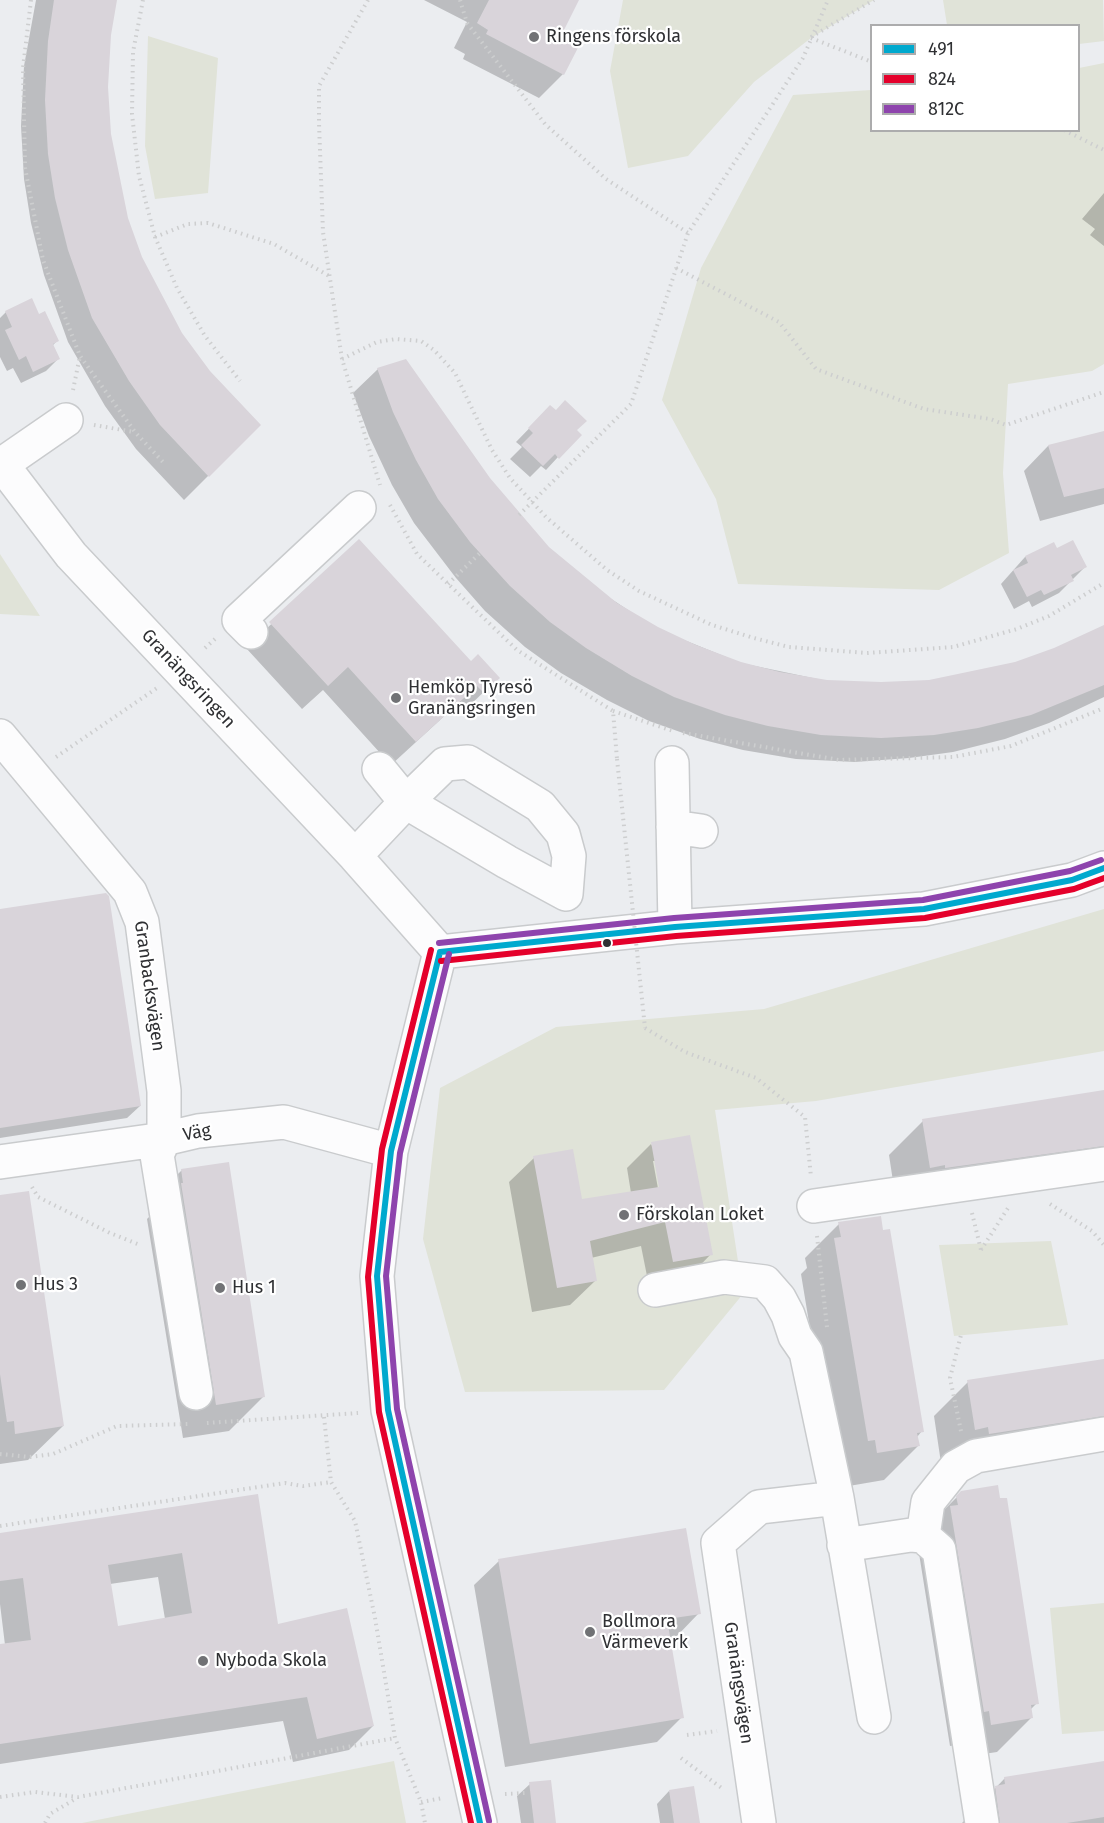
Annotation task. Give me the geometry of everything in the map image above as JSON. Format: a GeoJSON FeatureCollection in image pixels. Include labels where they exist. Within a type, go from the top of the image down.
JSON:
{"type":"FeatureCollection","features":[{"type":"Feature","properties":{"kind":"street"},"geometry":{"type":"LineString","coordinates":[[1,464],[66,420]]}},
{"type":"Feature","properties":{"kind":"street","name":"Granängsringen"},"geometry":{"type":"LineString","coordinates":[[1,464],[71,555],[355,856],[440,952]]}},
{"type":"Feature","properties":{"kind":"street"},"geometry":{"type":"LineString","coordinates":[[251,633],[239,620],[376,498]]}},
{"type":"Feature","properties":{"kind":"street","name":"Granbacksvägen"},"geometry":{"type":"LineString","coordinates":[[0,736],[130,891],[142,922],[164,1090],[164,1139],[157,1155],[197,1413]]}},
{"type":"Feature","properties":{"kind":"street"},"geometry":{"type":"LineString","coordinates":[[355,856],[406,802],[445,764],[468,762],[540,806],[563,834],[569,856],[566,894],[406,802],[379,769]]}},
{"type":"Feature","properties":{"kind":"street"},"geometry":{"type":"LineString","coordinates":[[672,763],[687,829],[675,927]]}},
{"type":"Feature","properties":{"kind":"street"},"geometry":{"type":"LineString","coordinates":[[480,1823],[388,1410],[376,1276],[391,1151],[440,952],[675,927],[924,909],[1072,880],[1104,868]]}},
{"type":"Feature","properties":{"kind":"street","name":"Väg"},"geometry":{"type":"LineString","coordinates":[[0,1162],[164,1139],[198,1131],[284,1122],[391,1151]]}},
{"type":"Feature","properties":{"kind":"street"},"geometry":{"type":"LineString","coordinates":[[814,1206],[1104,1164]]}},
{"type":"Feature","properties":{"kind":"street"},"geometry":{"type":"LineString","coordinates":[[655,1290],[724,1277],[765,1282],[779,1298],[795,1336],[806,1352],[837,1498],[874,1717]]}},
{"type":"Feature","properties":{"kind":"street"},"geometry":{"type":"LineString","coordinates":[[923,1536],[928,1502],[956,1467],[968,1460],[976,1456],[1104,1434]]}},
{"type":"Feature","properties":{"kind":"street","name":"Granängsvägen"},"geometry":{"type":"LineString","coordinates":[[759,1823],[718,1543],[759,1506],[837,1498]]}},
{"type":"Feature","properties":{"kind":"street"},"geometry":{"type":"LineString","coordinates":[[844,1545],[910,1535],[923,1536],[939,1550],[982,1823]]}},
{"type":"Feature","properties":{"kind":"path"},"geometry":{"type":"LineString","coordinates":[[31,0],[23,68],[25,168],[43,260],[80,356],[135,432],[163,462]]}},
{"type":"Feature","properties":{"kind":"path"},"geometry":{"type":"LineString","coordinates":[[143,0],[133,52],[132,114],[139,176],[155,237],[177,288],[206,336],[240,381]]}},
{"type":"Feature","properties":{"kind":"path"},"geometry":{"type":"LineString","coordinates":[[368,0],[319,86],[323,232],[342,359],[376,498],[417,554],[448,584],[517,650],[613,711],[675,731],[838,760],[953,757],[1011,746],[1104,708]]}},
{"type":"Feature","properties":{"kind":"path"},"geometry":{"type":"LineString","coordinates":[[460,0],[467,23],[545,124],[606,179],[688,233]]}},
{"type":"Feature","properties":{"kind":"path"},"geometry":{"type":"LineString","coordinates":[[519,515],[631,404],[688,233],[803,58],[828,0]]}},
{"type":"Feature","properties":{"kind":"path"},"geometry":{"type":"LineString","coordinates":[[811,38],[874,0]]}},
{"type":"Feature","properties":{"kind":"path"},"geometry":{"type":"LineString","coordinates":[[811,38],[870,61]]}},
{"type":"Feature","properties":{"kind":"path"},"geometry":{"type":"LineString","coordinates":[[1068,132],[1104,150]]}},
{"type":"Feature","properties":{"kind":"path"},"geometry":{"type":"LineString","coordinates":[[155,237],[188,224],[208,223],[274,244],[330,277]]}},
{"type":"Feature","properties":{"kind":"path"},"geometry":{"type":"LineString","coordinates":[[676,268],[779,322],[816,369],[924,409],[990,419],[1006,425],[1104,392]]}},
{"type":"Feature","properties":{"kind":"path"},"geometry":{"type":"LineString","coordinates":[[342,359],[377,342],[396,339],[421,341],[434,350],[455,373],[492,450],[531,502],[607,570],[639,591],[712,625],[789,647],[867,654],[953,647],[985,640],[1038,620],[1104,583]]}},
{"type":"Feature","properties":{"kind":"path"},"geometry":{"type":"LineString","coordinates":[[448,584],[480,553]]}},
{"type":"Feature","properties":{"kind":"path"},"geometry":{"type":"LineString","coordinates":[[32,772],[162,685]]}},
{"type":"Feature","properties":{"kind":"path"},"geometry":{"type":"LineString","coordinates":[[613,711],[645,1028],[685,1052],[756,1078],[805,1118],[827,1329],[806,1352]]}},
{"type":"Feature","properties":{"kind":"path"},"geometry":{"type":"LineString","coordinates":[[965,1185],[981,1250],[1018,1191],[1013,1178]]}},
{"type":"Feature","properties":{"kind":"path"},"geometry":{"type":"LineString","coordinates":[[28,1182],[38,1197],[110,1233],[157,1252],[172,1251]]}},
{"type":"Feature","properties":{"kind":"path"},"geometry":{"type":"LineString","coordinates":[[1048,1202],[1092,1231],[1104,1245]]}},
{"type":"Feature","properties":{"kind":"path"},"geometry":{"type":"LineString","coordinates":[[961,1335],[950,1378],[968,1460]]}},
{"type":"Feature","properties":{"kind":"path"},"geometry":{"type":"LineString","coordinates":[[0,1454],[30,1457],[53,1454],[80,1440],[117,1426],[197,1413],[324,1417],[388,1410]]}},
{"type":"Feature","properties":{"kind":"path"},"geometry":{"type":"LineString","coordinates":[[324,1417],[331,1482],[355,1521],[375,1618],[395,1738],[421,1802],[425,1823]]}},
{"type":"Feature","properties":{"kind":"path"},"geometry":{"type":"LineString","coordinates":[[0,1526],[285,1483],[303,1486],[331,1482]]}},
{"type":"Feature","properties":{"kind":"path"},"geometry":{"type":"LineString","coordinates":[[687,1735],[726,1730]]}},
{"type":"Feature","properties":{"kind":"path"},"geometry":{"type":"LineString","coordinates":[[0,1797],[35,1792],[78,1797],[395,1738]]}},
{"type":"Feature","properties":{"kind":"path"},"geometry":{"type":"LineString","coordinates":[[681,1758],[730,1794]]}},
{"type":"Feature","properties":{"kind":"path"},"geometry":{"type":"LineString","coordinates":[[501,1795],[525,1793]]}},
{"type":"Feature","properties":{"kind":"path"},"geometry":{"type":"LineString","coordinates":[[45,1823],[50,1814],[78,1797]]}},
{"type":"Feature","properties":{"kind":"path"},"geometry":{"type":"LineString","coordinates":[[421,1802],[447,1798]]}},
{"type":"Feature","properties":{"kind":"shaded area"},"geometry":{"type":"Polygon","coordinates":[[[623,0],[874,0],[811,38],[754,82],[688,156],[628,168],[610,71],[623,0]]]}},
{"type":"Feature","properties":{"kind":"shaded area"},"geometry":{"type":"Polygon","coordinates":[[[943,0],[1103,0],[1104,41],[1080,44],[1080,24],[947,24],[943,0]]]}},
{"type":"Feature","properties":{"kind":"shaded area"},"geometry":{"type":"Polygon","coordinates":[[[148,36],[218,58],[208,193],[155,199],[145,146],[148,36]]]}},
{"type":"Feature","properties":{"kind":"shaded area"},"geometry":{"type":"Polygon","coordinates":[[[1104,63],[1104,364],[1092,371],[1008,384],[1003,473],[1009,553],[939,590],[738,584],[716,499],[662,400],[701,268],[793,95],[870,90],[870,132],[1080,132],[1080,68],[1104,63]]]}},
{"type":"Feature","properties":{"kind":"shaded area"},"geometry":{"type":"Polygon","coordinates":[[[0,554],[40,616],[0,614],[0,554]]]}},
{"type":"Feature","properties":{"kind":"shaded area"},"geometry":{"type":"Polygon","coordinates":[[[1104,909],[1104,1051],[816,1101],[715,1110],[743,1294],[664,1390],[465,1392],[423,1239],[440,1088],[556,1027],[764,1009],[1104,909]]]}},
{"type":"Feature","properties":{"kind":"shaded area"},"geometry":{"type":"Polygon","coordinates":[[[1051,1241],[1068,1325],[954,1336],[939,1245],[1051,1241]]]}},
{"type":"Feature","properties":{"kind":"shaded area"},"geometry":{"type":"Polygon","coordinates":[[[1104,1603],[1104,1731],[1062,1734],[1050,1608],[1104,1603]]]}},
{"type":"Feature","properties":{"kind":"shaded area"},"geometry":{"type":"Polygon","coordinates":[[[394,1761],[406,1823],[82,1823],[394,1761]]]}},
{"type":"Feature","properties":{"kind":"building"},"geometry":{"type":"Polygon","coordinates":[[[54,0],[117,0],[111,35],[108,87],[111,134],[128,218],[142,257],[182,333],[210,371],[261,425],[209,477],[160,425],[129,381],[92,318],[68,250],[55,198],[48,154],[45,100],[48,41],[54,0]]]}},
{"type":"Feature","properties":{"kind":"building","name":"Ringens förskola"},"geometry":{"type":"Polygon","coordinates":[[[489,0],[579,0],[564,30],[582,40],[564,75],[486,34],[488,30],[477,23],[489,0]]]}},
{"type":"Feature","properties":{"kind":"building"},"geometry":{"type":"Polygon","coordinates":[[[32,298],[39,314],[45,311],[59,341],[53,344],[60,359],[33,372],[26,356],[19,360],[5,330],[12,327],[5,311],[32,298]]]}},
{"type":"Feature","properties":{"kind":"building"},"geometry":{"type":"Polygon","coordinates":[[[406,359],[490,478],[549,547],[617,603],[658,627],[696,645],[741,662],[827,680],[881,682],[929,680],[1015,662],[1054,648],[1104,625],[1104,685],[1031,715],[978,728],[934,735],[881,738],[821,735],[768,726],[725,715],[674,697],[632,676],[586,648],[550,622],[510,586],[470,542],[438,499],[416,460],[393,412],[377,368],[406,359]]]}},
{"type":"Feature","properties":{"kind":"building"},"geometry":{"type":"Polygon","coordinates":[[[565,400],[587,421],[577,430],[582,435],[559,459],[555,454],[543,466],[521,445],[533,433],[528,428],[550,405],[556,410],[565,400]]]}},
{"type":"Feature","properties":{"kind":"building"},"geometry":{"type":"Polygon","coordinates":[[[1104,431],[1104,488],[1064,497],[1048,445],[1104,431]]]}},
{"type":"Feature","properties":{"kind":"building"},"geometry":{"type":"Polygon","coordinates":[[[359,539],[471,661],[478,654],[500,678],[484,693],[477,686],[416,742],[348,667],[328,686],[269,622],[359,539]]]}},
{"type":"Feature","properties":{"kind":"building"},"geometry":{"type":"Polygon","coordinates":[[[1073,540],[1087,567],[1071,575],[1074,581],[1044,595],[1041,590],[1027,597],[1013,570],[1028,563],[1025,556],[1054,542],[1057,548],[1073,540]]]}},
{"type":"Feature","properties":{"kind":"building"},"geometry":{"type":"Polygon","coordinates":[[[106,893],[109,896],[141,1106],[0,1128],[0,909],[106,893]]]}},
{"type":"Feature","properties":{"kind":"building"},"geometry":{"type":"Polygon","coordinates":[[[1104,1090],[1104,1146],[945,1168],[945,1165],[930,1168],[922,1119],[1104,1090]]]}},
{"type":"Feature","properties":{"kind":"building","name":"Förskolan Loket"},"geometry":{"type":"Polygon","coordinates":[[[690,1135],[713,1255],[673,1262],[665,1222],[590,1241],[597,1281],[557,1288],[533,1156],[573,1149],[582,1199],[659,1187],[651,1142],[690,1135]]]}},
{"type":"Feature","properties":{"kind":"building","name":"Hus 1"},"geometry":{"type":"Polygon","coordinates":[[[229,1162],[265,1397],[216,1405],[181,1183],[183,1183],[181,1169],[229,1162]]]}},
{"type":"Feature","properties":{"kind":"building","name":"Hus 3"},"geometry":{"type":"Polygon","coordinates":[[[29,1191],[64,1426],[15,1434],[14,1421],[7,1422],[0,1374],[0,1195],[29,1191]]]}},
{"type":"Feature","properties":{"kind":"building"},"geometry":{"type":"Polygon","coordinates":[[[881,1216],[883,1230],[890,1229],[924,1432],[917,1433],[920,1446],[877,1453],[875,1440],[868,1441],[834,1238],[841,1237],[838,1222],[881,1216]]]}},
{"type":"Feature","properties":{"kind":"building"},"geometry":{"type":"Polygon","coordinates":[[[1104,1359],[1104,1416],[989,1434],[988,1427],[975,1430],[967,1380],[1104,1359]]]}},
{"type":"Feature","properties":{"kind":"building"},"geometry":{"type":"Polygon","coordinates":[[[998,1485],[1000,1498],[1007,1498],[1039,1704],[1031,1705],[1033,1718],[991,1725],[989,1711],[984,1712],[950,1506],[958,1505],[956,1496],[961,1491],[998,1485]]]}},
{"type":"Feature","properties":{"kind":"building"},"geometry":{"type":"Polygon","coordinates":[[[258,1494],[278,1624],[347,1608],[374,1726],[317,1739],[307,1697],[0,1744],[0,1644],[31,1640],[23,1578],[0,1581],[0,1533],[258,1494]],[[182,1553],[108,1565],[118,1626],[192,1613],[182,1553]]]}},
{"type":"Feature","properties":{"kind":"building","name":"Bollmora Värmeverk"},"geometry":{"type":"Polygon","coordinates":[[[686,1528],[701,1614],[667,1619],[684,1718],[530,1744],[498,1559],[686,1528]]]}},
{"type":"Feature","properties":{"kind":"building"},"geometry":{"type":"Polygon","coordinates":[[[1104,1761],[1104,1817],[1067,1823],[1000,1823],[995,1786],[1005,1784],[1004,1777],[1104,1761]]]}},
{"type":"Feature","properties":{"kind":"building"},"geometry":{"type":"Polygon","coordinates":[[[551,1780],[556,1823],[534,1823],[529,1782],[551,1780]]]}},
{"type":"Feature","properties":{"kind":"building"},"geometry":{"type":"Polygon","coordinates":[[[694,1786],[700,1823],[674,1823],[669,1790],[694,1786]]]}},
{"type":"Feature","properties":{"kind":"transit line","name":"812C"},"geometry":{"type":"LineString","coordinates":[[439,943],[674,918],[923,900],[1070,871],[1101,860]]}},
{"type":"Feature","properties":{"kind":"transit line","name":"491"},"geometry":{"type":"LineString","coordinates":[[440,952],[675,927],[924,909],[1072,880],[1104,868]]}},
{"type":"Feature","properties":{"kind":"transit line","name":"824"},"geometry":{"type":"LineString","coordinates":[[441,961],[676,936],[925,918],[1074,889],[1104,878]]}},
{"type":"Feature","properties":{"kind":"transit line","name":"824"},"geometry":{"type":"LineString","coordinates":[[431,950],[382,1149],[368,1277],[379,1412],[471,1823]]}},
{"type":"Feature","properties":{"kind":"transit line","name":"491"},"geometry":{"type":"LineString","coordinates":[[440,952],[391,1151],[377,1276],[388,1410],[480,1823]]}},
{"type":"Feature","properties":{"kind":"transit line","name":"812C"},"geometry":{"type":"LineString","coordinates":[[449,954],[400,1153],[386,1276],[397,1409],[489,1821]]}},
{"type":"Feature","properties":{"kind":"place","name":"Ringens förskola"},"geometry":{"type":"Point","coordinates":[534,37]}},
{"type":"Feature","properties":{"kind":"place","name":"Hemköp Tyresö Granängsringen"},"geometry":{"type":"Point","coordinates":[396,698]}},
{"type":"Feature","properties":{"kind":"place","name":"Förskolan Loket"},"geometry":{"type":"Point","coordinates":[624,1215]}},
{"type":"Feature","properties":{"kind":"place","name":"Hus 3"},"geometry":{"type":"Point","coordinates":[21,1285]}},
{"type":"Feature","properties":{"kind":"place","name":"Hus 1"},"geometry":{"type":"Point","coordinates":[220,1288]}},
{"type":"Feature","properties":{"kind":"place","name":"Bollmora Värmeverk"},"geometry":{"type":"Point","coordinates":[590,1632]}},
{"type":"Feature","properties":{"kind":"place","name":"Nyboda Skola"},"geometry":{"type":"Point","coordinates":[203,1661]}}]}
